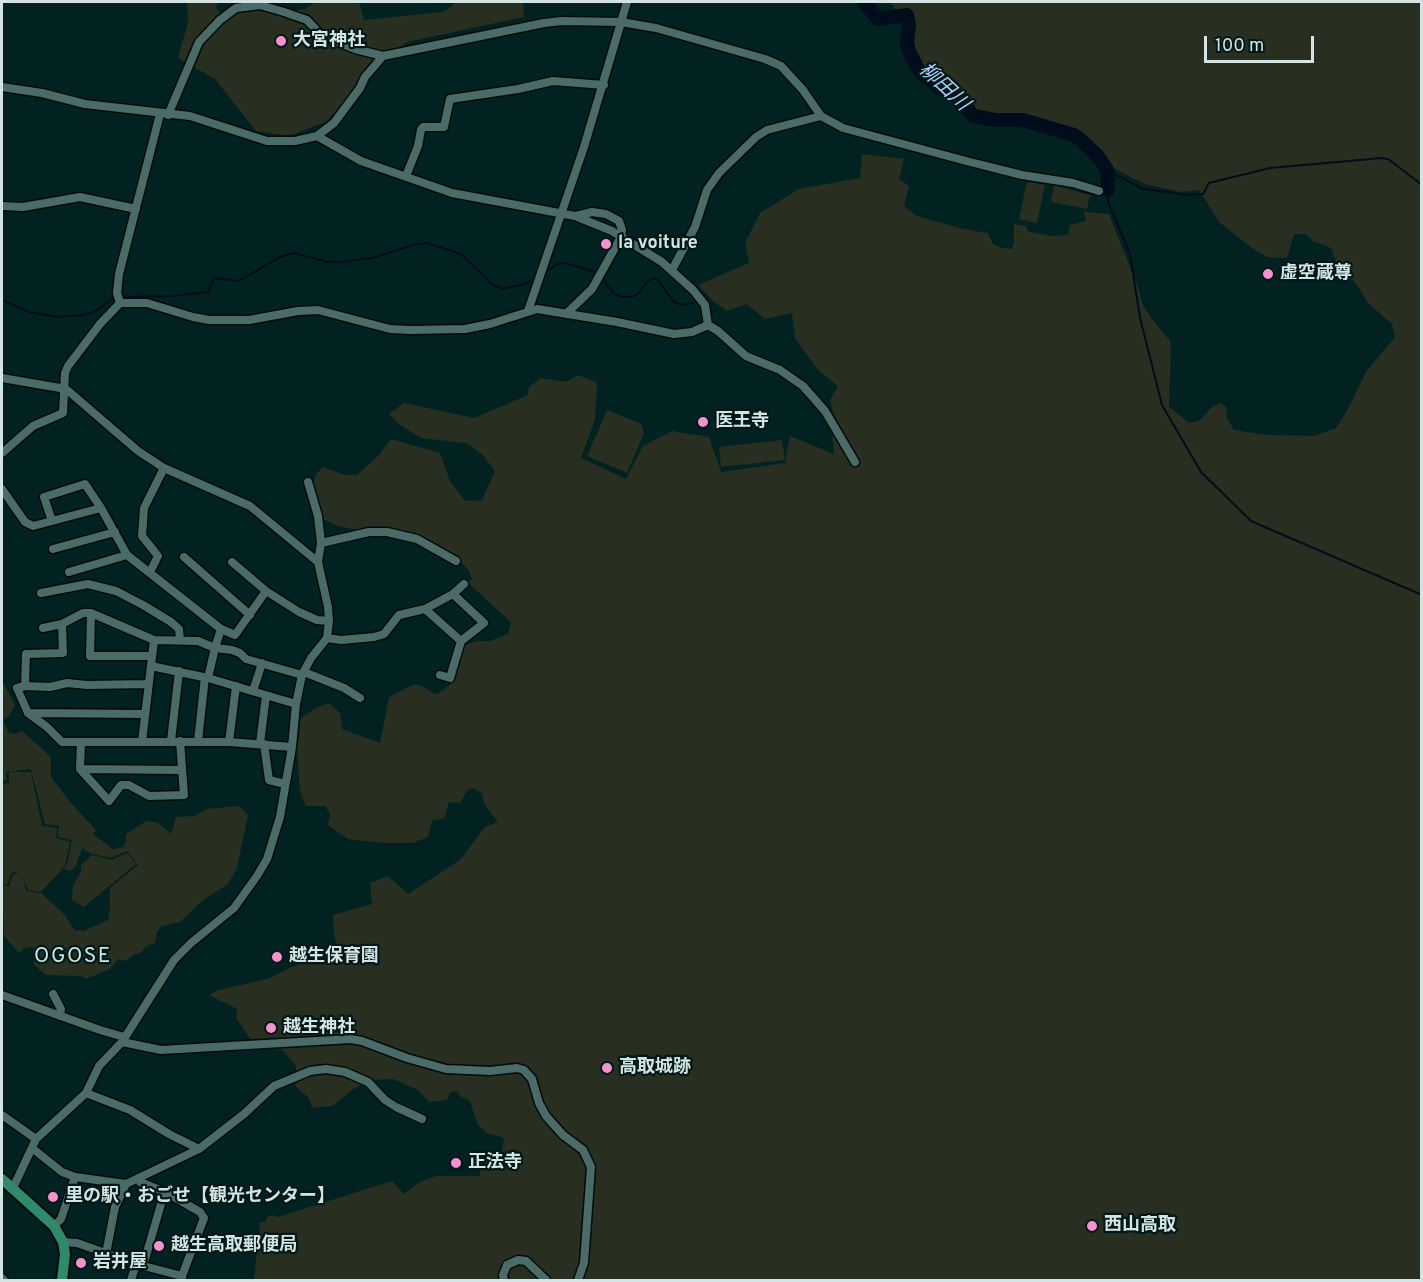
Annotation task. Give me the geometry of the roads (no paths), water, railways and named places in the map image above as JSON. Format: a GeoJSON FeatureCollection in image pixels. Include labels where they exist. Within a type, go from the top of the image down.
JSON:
{"type":"FeatureCollection","features":[{"type":"Feature","properties":{"kind":"main road"},"geometry":{"type":"LineString","coordinates":[[2,1179],[54,1226],[63,1242],[62,1281]]}},
{"type":"Feature","properties":{"kind":"street"},"geometry":{"type":"LineString","coordinates":[[284,12],[286,2]]}},
{"type":"Feature","properties":{"kind":"street"},"geometry":{"type":"LineString","coordinates":[[528,311],[604,85],[627,2]]}},
{"type":"Feature","properties":{"kind":"street"},"geometry":{"type":"LineString","coordinates":[[2,453],[33,426],[63,413],[65,373],[71,361],[119,298],[119,274],[164,114],[199,42],[220,20],[236,9],[248,5],[260,5],[307,20],[321,35],[355,49],[383,56],[562,21],[621,22],[666,31],[765,59],[781,66],[803,90],[821,116],[843,128],[1022,175],[1073,183],[1099,191]]}},
{"type":"Feature","properties":{"kind":"street"},"geometry":{"type":"LineString","coordinates":[[2,87],[42,93],[85,104],[190,116],[267,141],[295,141],[316,136],[334,123],[360,88],[365,77],[383,56]]}},
{"type":"Feature","properties":{"kind":"street"},"geometry":{"type":"LineString","coordinates":[[406,176],[418,146],[421,130],[423,127],[444,127],[450,99],[518,89],[553,81],[604,85]]}},
{"type":"Feature","properties":{"kind":"street"},"geometry":{"type":"LineString","coordinates":[[672,270],[695,227],[707,190],[719,173],[756,137],[767,130],[821,116]]}},
{"type":"Feature","properties":{"kind":"street"},"geometry":{"type":"LineString","coordinates":[[316,136],[361,161],[452,193],[575,216],[612,231],[672,270],[693,290],[705,305],[708,326]]}},
{"type":"Feature","properties":{"kind":"street"},"geometry":{"type":"LineString","coordinates":[[2,206],[23,207],[48,204],[80,196],[136,209]]}},
{"type":"Feature","properties":{"kind":"street"},"geometry":{"type":"LineString","coordinates":[[566,314],[592,289],[621,237],[622,227],[614,216],[599,212],[575,216]]}},
{"type":"Feature","properties":{"kind":"street"},"geometry":{"type":"LineString","coordinates":[[119,298],[147,303],[193,317],[226,321],[318,310],[390,328],[410,330],[465,329],[490,324],[537,309],[674,334],[692,332],[708,326],[718,331],[746,356],[780,370],[803,386],[825,411],[855,462]]}},
{"type":"Feature","properties":{"kind":"street"},"geometry":{"type":"LineString","coordinates":[[2,378],[66,389],[138,451],[164,468],[250,506],[318,562]]}},
{"type":"Feature","properties":{"kind":"street"},"geometry":{"type":"LineString","coordinates":[[150,572],[158,556],[142,536],[144,508],[164,468]]}},
{"type":"Feature","properties":{"kind":"street"},"geometry":{"type":"LineString","coordinates":[[13,1188],[36,1139],[86,1092],[99,1066],[123,1040],[174,960],[234,908],[267,859],[280,817],[292,747],[296,704],[303,674],[311,658],[327,638],[329,621],[318,562],[321,543],[318,516],[308,482]]}},
{"type":"Feature","properties":{"kind":"street"},"geometry":{"type":"LineString","coordinates":[[52,521],[44,497],[85,484],[127,555],[221,629],[236,635],[266,591]]}},
{"type":"Feature","properties":{"kind":"street"},"geometry":{"type":"LineString","coordinates":[[2,489],[25,522],[36,526],[101,508]]}},
{"type":"Feature","properties":{"kind":"street"},"geometry":{"type":"LineString","coordinates":[[53,549],[115,532]]}},
{"type":"Feature","properties":{"kind":"street"},"geometry":{"type":"LineString","coordinates":[[321,543],[369,532],[387,532],[417,539],[456,561]]}},
{"type":"Feature","properties":{"kind":"street"},"geometry":{"type":"LineString","coordinates":[[69,572],[127,555]]}},
{"type":"Feature","properties":{"kind":"street"},"geometry":{"type":"LineString","coordinates":[[184,557],[250,615]]}},
{"type":"Feature","properties":{"kind":"street"},"geometry":{"type":"LineString","coordinates":[[232,562],[266,591],[299,612],[316,620],[329,621]]}},
{"type":"Feature","properties":{"kind":"street"},"geometry":{"type":"LineString","coordinates":[[41,593],[88,584],[116,591],[171,622],[179,629],[180,640]]}},
{"type":"Feature","properties":{"kind":"street"},"geometry":{"type":"LineString","coordinates":[[327,638],[341,640],[384,634],[399,615],[425,609],[453,594],[464,584]]}},
{"type":"Feature","properties":{"kind":"street"},"geometry":{"type":"LineString","coordinates":[[440,675],[450,678],[461,641],[484,623],[453,594]]}},
{"type":"Feature","properties":{"kind":"street"},"geometry":{"type":"LineString","coordinates":[[425,609],[461,641]]}},
{"type":"Feature","properties":{"kind":"street"},"geometry":{"type":"LineString","coordinates":[[42,628],[63,624],[83,613],[91,613],[154,640],[198,641],[215,648],[232,650],[240,653],[246,659],[344,688],[360,698]]}},
{"type":"Feature","properties":{"kind":"street"},"geometry":{"type":"LineString","coordinates":[[91,613],[90,656],[152,656]]}},
{"type":"Feature","properties":{"kind":"street"},"geometry":{"type":"LineString","coordinates":[[25,686],[26,654],[63,653],[63,624]]}},
{"type":"Feature","properties":{"kind":"street"},"geometry":{"type":"LineString","coordinates":[[198,741],[207,678],[221,629]]}},
{"type":"Feature","properties":{"kind":"street"},"geometry":{"type":"LineString","coordinates":[[142,742],[154,640]]}},
{"type":"Feature","properties":{"kind":"street"},"geometry":{"type":"LineString","coordinates":[[252,691],[262,663]]}},
{"type":"Feature","properties":{"kind":"street"},"geometry":{"type":"LineString","coordinates":[[151,666],[207,678],[296,704]]}},
{"type":"Feature","properties":{"kind":"street"},"geometry":{"type":"LineString","coordinates":[[81,743],[80,769],[109,801],[120,785],[129,785],[149,796],[184,795],[175,741],[179,671]]}},
{"type":"Feature","properties":{"kind":"street"},"geometry":{"type":"LineString","coordinates":[[148,684],[67,683],[50,687],[17,688],[28,713],[62,742],[198,741],[262,743],[292,747]]}},
{"type":"Feature","properties":{"kind":"street"},"geometry":{"type":"LineString","coordinates":[[229,742],[236,686]]}},
{"type":"Feature","properties":{"kind":"street"},"geometry":{"type":"LineString","coordinates":[[266,696],[262,743],[269,780],[285,784]]}},
{"type":"Feature","properties":{"kind":"street"},"geometry":{"type":"LineString","coordinates":[[28,713],[145,714]]}},
{"type":"Feature","properties":{"kind":"street"},"geometry":{"type":"LineString","coordinates":[[80,769],[181,770]]}},
{"type":"Feature","properties":{"kind":"street"},"geometry":{"type":"LineString","coordinates":[[129,769],[129,785]]}},
{"type":"Feature","properties":{"kind":"street"},"geometry":{"type":"LineString","coordinates":[[53,994],[61,1009],[60,1016]]}},
{"type":"Feature","properties":{"kind":"street"},"geometry":{"type":"LineString","coordinates":[[2,995],[123,1040],[161,1050],[351,1039],[446,1069],[490,1071],[517,1068],[524,1070],[532,1078],[539,1103],[546,1116],[563,1136],[584,1150],[591,1167],[584,1263],[578,1281]]}},
{"type":"Feature","properties":{"kind":"street"},"geometry":{"type":"LineString","coordinates":[[32,1148],[62,1172],[126,1184],[199,1149],[274,1086],[295,1076],[326,1069],[345,1072],[368,1082],[385,1100],[422,1119]]}},
{"type":"Feature","properties":{"kind":"street"},"geometry":{"type":"LineString","coordinates":[[86,1092],[123,1107],[199,1149]]}},
{"type":"Feature","properties":{"kind":"street"},"geometry":{"type":"LineString","coordinates":[[2,1115],[36,1139]]}},
{"type":"Feature","properties":{"kind":"street"},"geometry":{"type":"LineString","coordinates":[[54,1226],[61,1219],[75,1176]]}},
{"type":"Feature","properties":{"kind":"street"},"geometry":{"type":"LineString","coordinates":[[63,1242],[77,1243],[182,1278],[204,1218],[200,1212],[167,1193],[140,1182],[138,1178]]}},
{"type":"Feature","properties":{"kind":"street"},"geometry":{"type":"LineString","coordinates":[[106,1254],[115,1206],[126,1184]]}},
{"type":"Feature","properties":{"kind":"street"},"geometry":{"type":"LineString","coordinates":[[131,1281],[140,1265],[167,1193]]}},
{"type":"Feature","properties":{"kind":"street"},"geometry":{"type":"LineString","coordinates":[[504,1281],[504,1269],[518,1260],[526,1261],[546,1281]]}},
{"type":"Feature","properties":{"kind":"waterway","name":"柳田川"},"geometry":{"type":"LineString","coordinates":[[864,2],[878,19],[907,15],[909,25],[907,43],[918,69],[937,86],[961,99],[973,116],[995,120],[1023,120],[1074,135],[1097,155],[1107,170],[1108,190]]}},
{"type":"Feature","properties":{"kind":"waterway"},"geometry":{"type":"LineString","coordinates":[[1107,170],[1143,189],[1189,195],[1203,194],[1209,183],[1270,168],[1382,158],[1388,159],[1422,185]]}},
{"type":"Feature","properties":{"kind":"waterway"},"geometry":{"type":"LineString","coordinates":[[1108,190],[1108,202],[1130,254],[1140,318],[1162,405],[1201,472],[1251,521],[1422,595]]}},
{"type":"Feature","properties":{"kind":"waterway"},"geometry":{"type":"LineString","coordinates":[[121,297],[173,296],[208,292],[214,278],[239,281],[280,257],[293,253],[329,262],[343,262],[372,258],[427,243],[461,254],[493,285],[503,289],[527,283],[536,278]]}},
{"type":"Feature","properties":{"kind":"waterway"},"geometry":{"type":"LineString","coordinates":[[543,274],[557,264],[565,263],[599,273]]}},
{"type":"Feature","properties":{"kind":"waterway"},"geometry":{"type":"LineString","coordinates":[[602,277],[613,293],[622,297],[632,297],[639,293],[653,278],[658,280],[673,301],[681,305],[693,303]]}},
{"type":"Feature","properties":{"kind":"waterway"},"geometry":{"type":"LineString","coordinates":[[2,300],[29,312],[57,317],[94,312],[115,297]]}},
{"type":"Feature","properties":{"kind":"place","name":"大宮神社"},"geometry":{"type":"Point","coordinates":[281,41]}},
{"type":"Feature","properties":{"kind":"place","name":"la voiture"},"geometry":{"type":"Point","coordinates":[606,244]}},
{"type":"Feature","properties":{"kind":"place","name":"虚空蔵尊"},"geometry":{"type":"Point","coordinates":[1268,274]}},
{"type":"Feature","properties":{"kind":"place","name":"医王寺"},"geometry":{"type":"Point","coordinates":[703,422]}},
{"type":"Feature","properties":{"kind":"place","name":"越生保育園"},"geometry":{"type":"Point","coordinates":[277,957]}},
{"type":"Feature","properties":{"kind":"place","name":"越生神社"},"geometry":{"type":"Point","coordinates":[271,1028]}},
{"type":"Feature","properties":{"kind":"place","name":"高取城跡"},"geometry":{"type":"Point","coordinates":[607,1068]}},
{"type":"Feature","properties":{"kind":"place","name":"正法寺"},"geometry":{"type":"Point","coordinates":[456,1163]}},
{"type":"Feature","properties":{"kind":"place","name":"里の駅・おごせ【観光センター】"},"geometry":{"type":"Point","coordinates":[53,1197]}},
{"type":"Feature","properties":{"kind":"place","name":"西山高取"},"geometry":{"type":"Point","coordinates":[1092,1226]}},
{"type":"Feature","properties":{"kind":"place","name":"越生高取郵便局"},"geometry":{"type":"Point","coordinates":[159,1246]}},
{"type":"Feature","properties":{"kind":"place","name":"岩井屋"},"geometry":{"type":"Point","coordinates":[81,1263]}},
{"type":"Feature","properties":{"kind":"district","name":"OGOSE"},"geometry":{"type":"Point","coordinates":[73,958]}}]}
